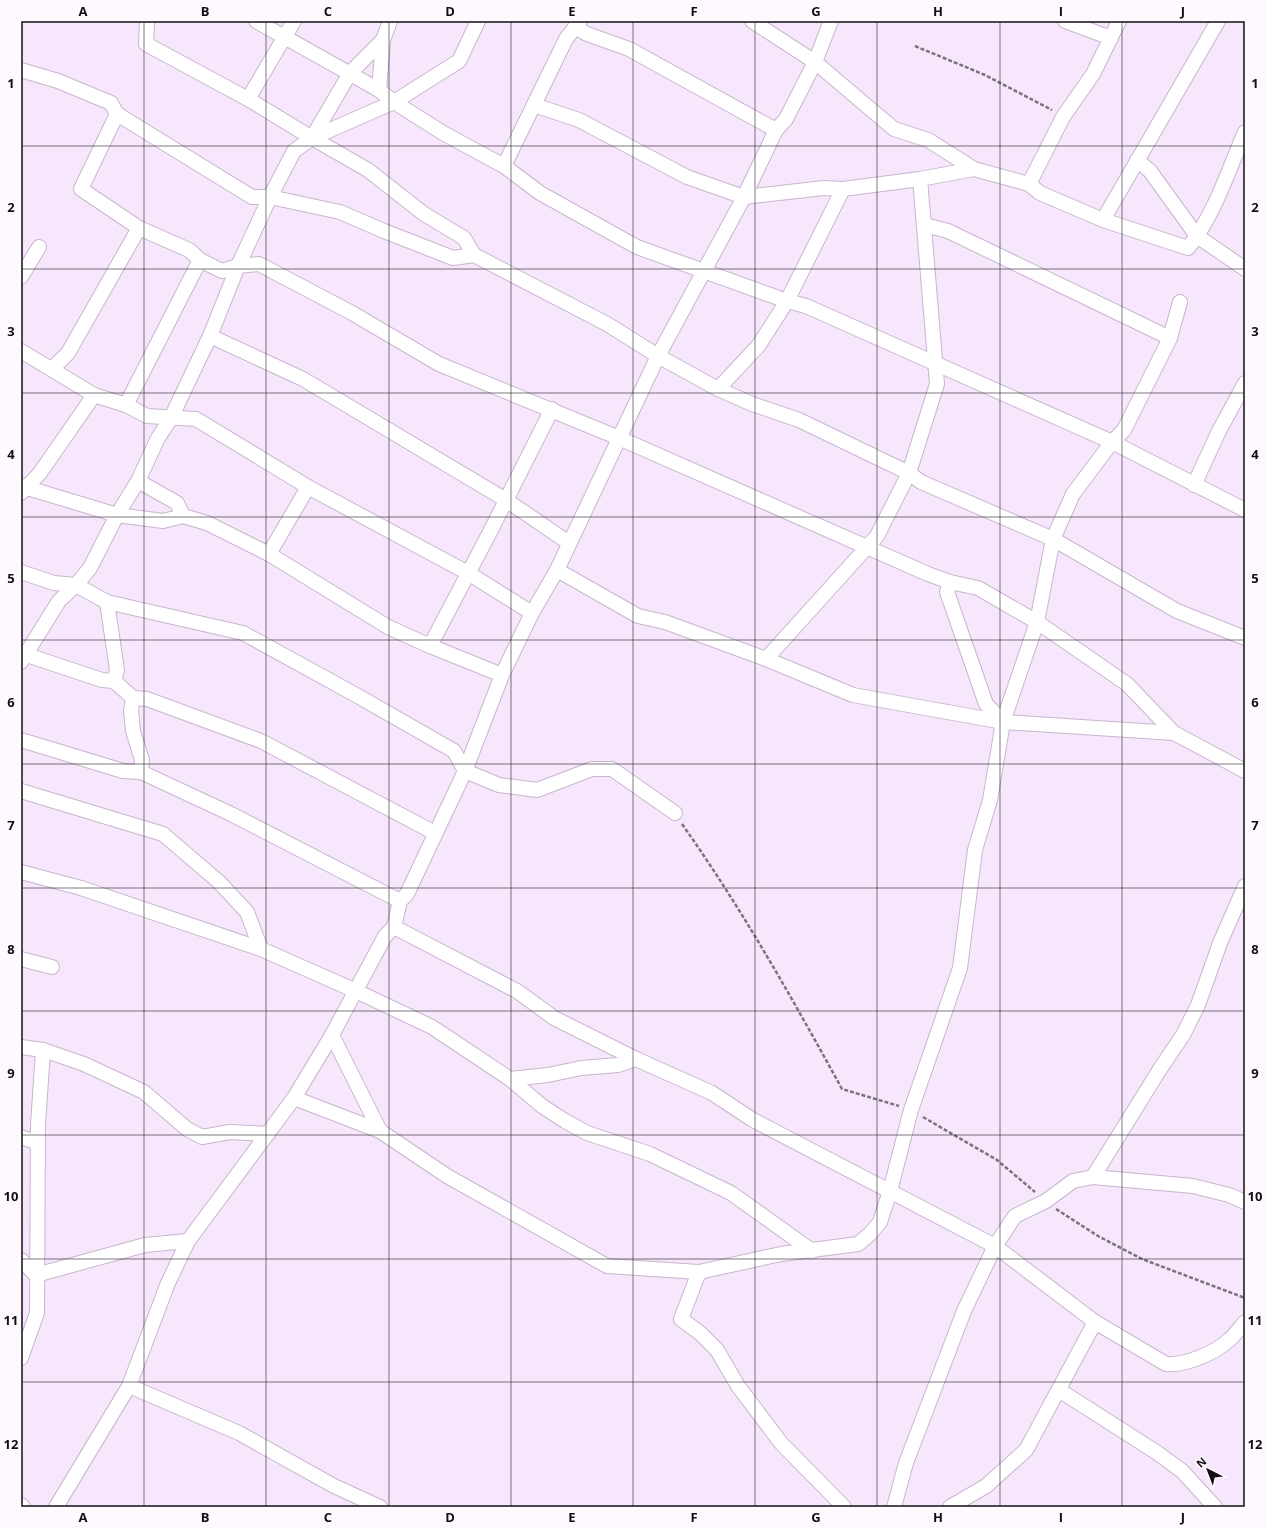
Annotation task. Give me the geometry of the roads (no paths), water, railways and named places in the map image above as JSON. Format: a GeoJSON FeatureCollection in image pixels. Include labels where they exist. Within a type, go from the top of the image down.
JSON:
{"type":"FeatureCollection","features":[{"type":"Feature","properties":{"kind":"street"},"geometry":{"type":"LineString","coordinates":[[147,21],[146,44],[248,99],[368,170],[424,214],[464,238],[474,255],[607,324],[658,356],[718,389],[752,404],[799,420],[909,473],[921,482],[1053,539],[1176,611],[1245,638]]}},
{"type":"Feature","properties":{"kind":"street"},"geometry":{"type":"LineString","coordinates":[[256,21],[379,90],[394,102],[443,132],[504,166],[540,193],[637,247],[806,306],[1112,442],[1245,510]]}},
{"type":"Feature","properties":{"kind":"street"},"geometry":{"type":"LineString","coordinates":[[248,99],[294,21]]}},
{"type":"Feature","properties":{"kind":"street"},"geometry":{"type":"LineString","coordinates":[[379,90],[383,40],[390,21]]}},
{"type":"Feature","properties":{"kind":"street"},"geometry":{"type":"LineString","coordinates":[[435,833],[261,741],[147,698],[133,698],[114,681],[102,680],[22,656],[37,638],[59,601],[76,585],[90,568],[117,515],[138,481],[158,438],[171,418],[210,336],[238,266],[270,197],[294,151],[312,138],[394,102],[459,61],[478,21]]}},
{"type":"Feature","properties":{"kind":"street"},"geometry":{"type":"LineString","coordinates":[[752,21],[815,62],[894,129],[928,140],[974,169],[1029,184],[1040,193],[1103,220],[1188,248],[1198,236],[1214,205],[1245,132]]}},
{"type":"Feature","properties":{"kind":"street"},"geometry":{"type":"LineString","coordinates":[[56,1507],[129,1386],[168,1283],[188,1241],[294,1098],[332,1035],[385,936],[394,927],[400,901],[407,894],[465,771],[502,675],[532,613],[557,570],[658,356],[744,197],[776,130],[786,119],[815,62],[832,21]]}},
{"type":"Feature","properties":{"kind":"street"},"geometry":{"type":"LineString","coordinates":[[1065,21],[1111,38]]}},
{"type":"Feature","properties":{"kind":"street"},"geometry":{"type":"LineString","coordinates":[[1029,184],[1064,117],[1093,74],[1119,21]]}},
{"type":"Feature","properties":{"kind":"street"},"geometry":{"type":"LineString","coordinates":[[1103,220],[1218,21]]}},
{"type":"Feature","properties":{"kind":"street"},"geometry":{"type":"LineString","coordinates":[[504,166],[566,39],[578,24],[587,34],[629,49],[776,130]]}},
{"type":"Feature","properties":{"kind":"street"},"geometry":{"type":"LineString","coordinates":[[312,138],[350,73],[383,40]]}},
{"type":"Feature","properties":{"kind":"street"},"geometry":{"type":"LineString","coordinates":[[21,70],[58,81],[111,103],[117,114],[252,197],[270,197],[340,212],[384,232],[453,258],[474,255]]}},
{"type":"Feature","properties":{"kind":"street"},"geometry":{"type":"LineString","coordinates":[[534,105],[579,120],[687,176],[744,197],[824,188],[843,189],[920,179],[974,169]]}},
{"type":"Feature","properties":{"kind":"street"},"geometry":{"type":"LineString","coordinates":[[117,114],[81,189],[139,228],[189,250],[200,260],[222,271],[238,266],[259,264],[352,313],[439,364],[620,438],[866,548],[950,582],[978,588],[1037,622],[1127,684],[1174,733],[1245,771]]}},
{"type":"Feature","properties":{"kind":"street"},"geometry":{"type":"LineString","coordinates":[[1137,160],[1150,171],[1198,236],[1245,269]]}},
{"type":"Feature","properties":{"kind":"street"},"geometry":{"type":"LineString","coordinates":[[766,659],[877,536],[909,473],[937,384],[920,179]]}},
{"type":"Feature","properties":{"kind":"street"},"geometry":{"type":"LineString","coordinates":[[718,389],[759,345],[787,300],[843,189]]}},
{"type":"Feature","properties":{"kind":"street"},"geometry":{"type":"LineString","coordinates":[[925,225],[948,231],[1170,338]]}},
{"type":"Feature","properties":{"kind":"street"},"geometry":{"type":"LineString","coordinates":[[52,369],[68,353],[139,228]]}},
{"type":"Feature","properties":{"kind":"street"},"geometry":{"type":"LineString","coordinates":[[21,277],[39,247]]}},
{"type":"Feature","properties":{"kind":"street"},"geometry":{"type":"LineString","coordinates":[[126,405],[200,260]]}},
{"type":"Feature","properties":{"kind":"street"},"geometry":{"type":"LineString","coordinates":[[294,1098],[380,1131],[447,1176],[607,1266],[699,1272],[780,1254],[858,1244],[870,1234],[880,1222],[890,1191],[911,1110],[960,968],[975,850],[990,800],[1002,722],[1037,622],[1053,539],[1073,494],[1112,442],[1124,430],[1170,338],[1180,302]]}},
{"type":"Feature","properties":{"kind":"street"},"geometry":{"type":"LineString","coordinates":[[210,336],[303,380],[506,500],[569,543]]}},
{"type":"Feature","properties":{"kind":"street"},"geometry":{"type":"LineString","coordinates":[[21,351],[94,395],[126,405],[147,416],[196,419],[308,486],[468,573],[532,613]]}},
{"type":"Feature","properties":{"kind":"street"},"geometry":{"type":"LineString","coordinates":[[1194,485],[1219,431],[1245,383]]}},
{"type":"Feature","properties":{"kind":"street"},"geometry":{"type":"LineString","coordinates":[[23,489],[40,473],[94,395]]}},
{"type":"Feature","properties":{"kind":"street"},"geometry":{"type":"LineString","coordinates":[[430,646],[552,409]]}},
{"type":"Feature","properties":{"kind":"street"},"geometry":{"type":"LineString","coordinates":[[138,481],[177,503],[183,516]]}},
{"type":"Feature","properties":{"kind":"street"},"geometry":{"type":"LineString","coordinates":[[269,554],[308,486]]}},
{"type":"Feature","properties":{"kind":"street"},"geometry":{"type":"LineString","coordinates":[[23,489],[117,515],[163,521],[183,516],[207,523],[269,554],[388,627],[430,646],[502,675]]}},
{"type":"Feature","properties":{"kind":"street"},"geometry":{"type":"LineString","coordinates":[[557,570],[638,616],[665,622],[766,659],[853,695],[1002,722],[1174,733]]}},
{"type":"Feature","properties":{"kind":"street"},"geometry":{"type":"LineString","coordinates":[[21,572],[54,583],[76,585],[108,602],[243,633],[454,750],[465,771],[499,785],[537,790],[592,769],[612,769],[675,813]]}},
{"type":"Feature","properties":{"kind":"street"},"geometry":{"type":"LineString","coordinates":[[950,582],[947,592],[986,704],[1002,722]]}},
{"type":"Feature","properties":{"kind":"street"},"geometry":{"type":"LineString","coordinates":[[108,602],[117,670],[114,681]]}},
{"type":"Feature","properties":{"kind":"street"},"geometry":{"type":"LineString","coordinates":[[133,698],[130,710],[133,731],[142,760],[141,772]]}},
{"type":"Feature","properties":{"kind":"street"},"geometry":{"type":"LineString","coordinates":[[21,740],[123,771],[141,772],[231,814],[400,901]]}},
{"type":"Feature","properties":{"kind":"street"},"geometry":{"type":"LineString","coordinates":[[21,791],[163,834],[219,882],[247,912],[261,949]]}},
{"type":"Feature","properties":{"kind":"street"},"geometry":{"type":"LineString","coordinates":[[21,872],[81,888],[261,949],[356,991],[432,1027],[510,1079],[542,1106],[565,1121],[581,1130],[650,1154],[731,1193],[812,1251]]}},
{"type":"Feature","properties":{"kind":"street"},"geometry":{"type":"LineString","coordinates":[[1093,1177],[1160,1069],[1183,1035],[1198,1006],[1220,943],[1245,886]]}},
{"type":"Feature","properties":{"kind":"street"},"geometry":{"type":"LineString","coordinates":[[394,927],[517,991],[554,1018],[636,1059],[712,1093],[753,1120],[995,1246],[1095,1322],[1166,1364],[1176,1365],[1200,1357],[1228,1341],[1245,1322]]}},
{"type":"Feature","properties":{"kind":"street"},"geometry":{"type":"LineString","coordinates":[[21,959],[52,967]]}},
{"type":"Feature","properties":{"kind":"street"},"geometry":{"type":"LineString","coordinates":[[332,1035],[380,1131]]}},
{"type":"Feature","properties":{"kind":"street"},"geometry":{"type":"LineString","coordinates":[[21,1047],[43,1050],[84,1064],[144,1092],[186,1129],[202,1137],[230,1132],[268,1134]]}},
{"type":"Feature","properties":{"kind":"street"},"geometry":{"type":"LineString","coordinates":[[21,1358],[37,1312],[36,1275],[38,1143],[43,1050]]}},
{"type":"Feature","properties":{"kind":"street"},"geometry":{"type":"LineString","coordinates":[[510,1079],[548,1075],[581,1068],[618,1065],[636,1059]]}},
{"type":"Feature","properties":{"kind":"street"},"geometry":{"type":"LineString","coordinates":[[21,1137],[38,1143]]}},
{"type":"Feature","properties":{"kind":"street"},"geometry":{"type":"LineString","coordinates":[[894,1507],[906,1463],[964,1311],[995,1246],[1014,1216],[1046,1201],[1074,1181],[1093,1177],[1193,1186],[1229,1195],[1245,1202]]}},
{"type":"Feature","properties":{"kind":"street"},"geometry":{"type":"LineString","coordinates":[[36,1275],[145,1244],[188,1241]]}},
{"type":"Feature","properties":{"kind":"street"},"geometry":{"type":"LineString","coordinates":[[21,1260],[36,1275]]}},
{"type":"Feature","properties":{"kind":"street"},"geometry":{"type":"LineString","coordinates":[[699,1272],[681,1319],[700,1333],[717,1350],[738,1386],[781,1443],[844,1507]]}},
{"type":"Feature","properties":{"kind":"street"},"geometry":{"type":"LineString","coordinates":[[950,1507],[986,1486],[1026,1450],[1095,1322]]}},
{"type":"Feature","properties":{"kind":"street"},"geometry":{"type":"LineString","coordinates":[[129,1386],[239,1433],[334,1486],[380,1507]]}},
{"type":"Feature","properties":{"kind":"street"},"geometry":{"type":"LineString","coordinates":[[1059,1390],[1156,1452],[1182,1471],[1215,1507]]}}]}
